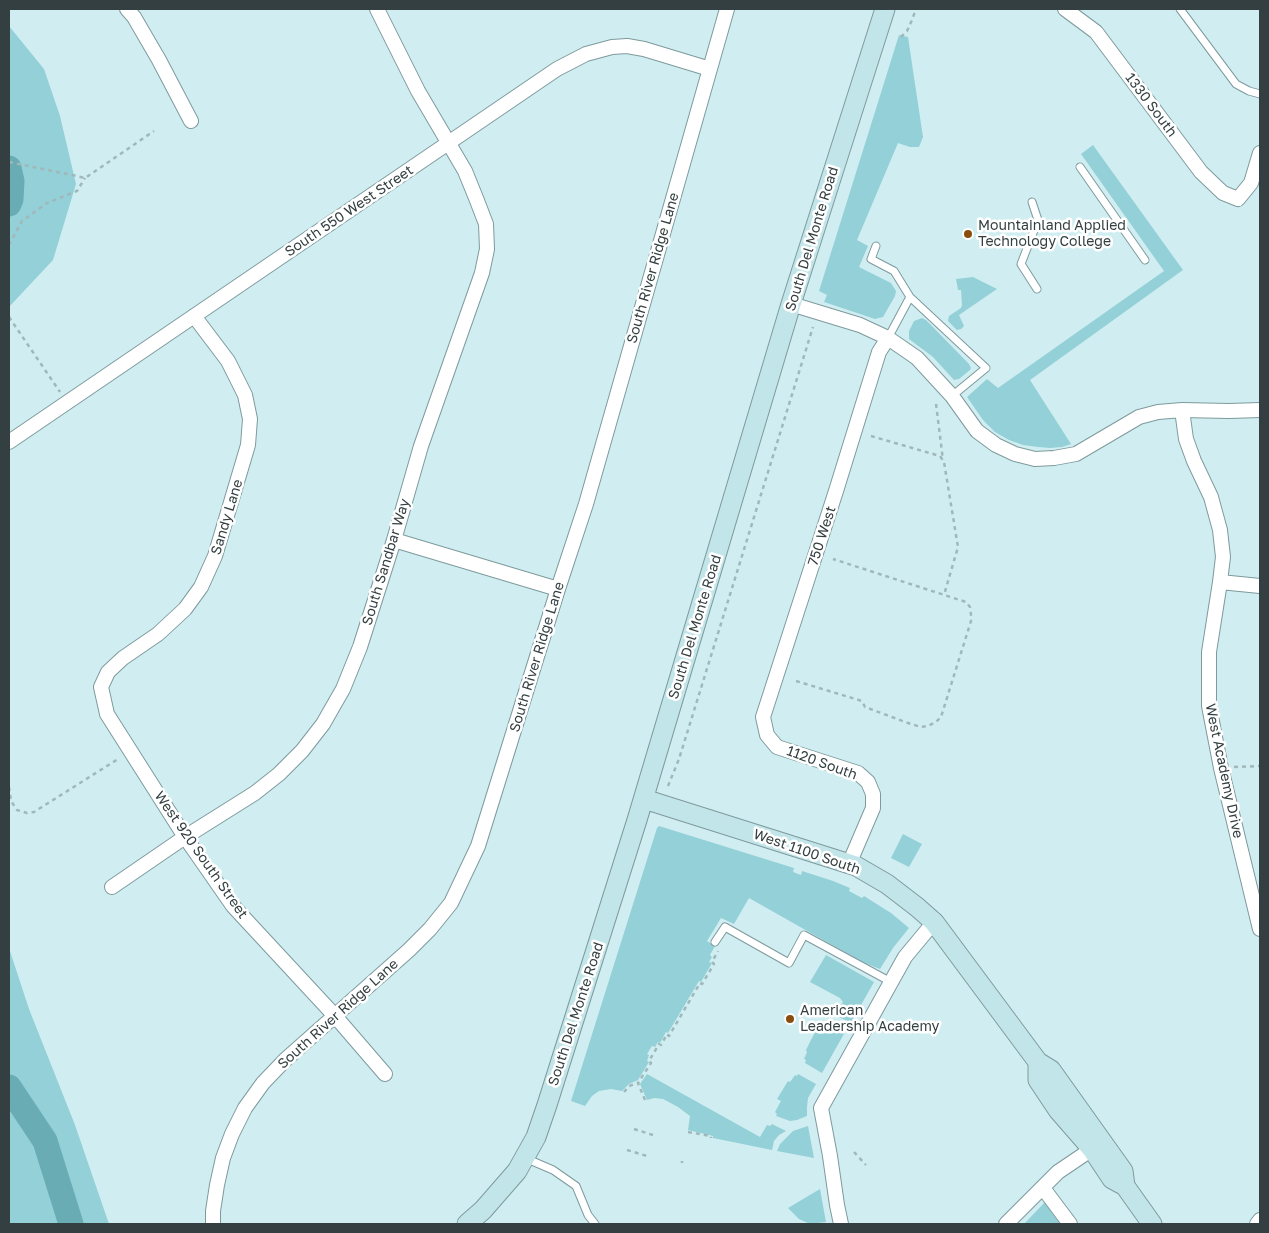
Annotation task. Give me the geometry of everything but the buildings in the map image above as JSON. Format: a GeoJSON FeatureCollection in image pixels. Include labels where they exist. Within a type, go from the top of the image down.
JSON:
{"type":"FeatureCollection","features":[{"type":"Feature","properties":{"kind":"street"},"geometry":{"type":"LineString","coordinates":[[128,9],[159,60],[191,121]]}},
{"type":"Feature","properties":{"kind":"street","name":"South Sandbar Way"},"geometry":{"type":"LineString","coordinates":[[112,887],[185,837],[255,793],[279,774],[302,751],[323,724],[344,689],[357,656],[394,540],[421,446],[482,273],[487,249],[486,224],[476,198],[465,171],[418,91],[378,9]]}},
{"type":"Feature","properties":{"kind":"street","name":"South River Ridge Lane"},"geometry":{"type":"LineString","coordinates":[[213,1224],[213,1211],[223,1158],[245,1108],[285,1060],[409,950],[430,929],[451,903],[478,846],[586,504],[727,9]]}},
{"type":"Feature","properties":{"kind":"street","name":"South Del Monte Road"},"geometry":{"type":"LineString","coordinates":[[467,1224],[483,1210],[513,1175],[536,1137],[548,1105],[644,799],[792,304],[885,9]]}},
{"type":"Feature","properties":{"kind":"street","name":"1330 South"},"geometry":{"type":"LineString","coordinates":[[1065,9],[1096,32],[1201,172],[1223,193],[1238,199],[1251,183],[1260,153]]}},
{"type":"Feature","properties":{"kind":"street","name":"South 550 West Street"},"geometry":{"type":"LineString","coordinates":[[9,442],[557,69],[586,54],[612,47],[627,46],[644,49],[710,69]]}},
{"type":"Feature","properties":{"kind":"street"},"geometry":{"type":"LineString","coordinates":[[792,304],[860,324],[888,338],[918,358],[952,396],[977,431],[996,445],[1015,454],[1035,459],[1076,454],[1139,417],[1158,412],[1182,410],[1260,410]]}},
{"type":"Feature","properties":{"kind":"street","name":"Sandy Lane"},"geometry":{"type":"LineString","coordinates":[[101,687],[108,672],[123,658],[158,634],[185,609],[201,588],[215,556],[248,445],[250,418],[245,396],[228,361],[194,316]]}},
{"type":"Feature","properties":{"kind":"street","name":"750 West"},"geometry":{"type":"LineString","coordinates":[[768,735],[763,717],[879,352],[888,338]]}},
{"type":"Feature","properties":{"kind":"street","name":"West Academy Drive"},"geometry":{"type":"LineString","coordinates":[[1182,410],[1186,439],[1211,498],[1220,530],[1223,557],[1209,652],[1209,706],[1221,768],[1260,929]]}},
{"type":"Feature","properties":{"kind":"street"},"geometry":{"type":"LineString","coordinates":[[394,540],[558,589]]}},
{"type":"Feature","properties":{"kind":"street"},"geometry":{"type":"LineString","coordinates":[[1220,582],[1260,586]]}},
{"type":"Feature","properties":{"kind":"street","name":"West 920 South Street"},"geometry":{"type":"LineString","coordinates":[[101,687],[107,714],[185,837],[233,906],[334,1016],[384,1074]]}},
{"type":"Feature","properties":{"kind":"street","name":"1120 South"},"geometry":{"type":"LineString","coordinates":[[768,735],[777,747],[858,773],[868,782],[873,794],[872,808],[849,864]]}},
{"type":"Feature","properties":{"kind":"street","name":"West 1100 South"},"geometry":{"type":"LineString","coordinates":[[644,799],[856,866],[887,884],[934,922],[1038,1062],[1051,1070],[1123,1171],[1125,1186]]}},
{"type":"Feature","properties":{"kind":"street"},"geometry":{"type":"LineString","coordinates":[[841,1224],[820,1108],[906,957],[934,922]]}},
{"type":"Feature","properties":{"kind":"street","name":"West 1100 South"},"geometry":{"type":"LineString","coordinates":[[1038,1062],[1038,1080],[1058,1110],[1092,1150],[1112,1179],[1125,1186],[1152,1224]]}},
{"type":"Feature","properties":{"kind":"street"},"geometry":{"type":"LineString","coordinates":[[1006,1224],[1058,1172],[1092,1150]]}},
{"type":"Feature","properties":{"kind":"street"},"geometry":{"type":"LineString","coordinates":[[1043,1188],[1070,1224]]}},
{"type":"Feature","properties":{"kind":"street"},"geometry":{"type":"LineString","coordinates":[[1257,1224],[1260,1220]]}},
{"type":"Feature","properties":{"kind":"lane"},"geometry":{"type":"LineString","coordinates":[[1180,9],[1236,84],[1260,94]]}},
{"type":"Feature","properties":{"kind":"lane"},"geometry":{"type":"LineString","coordinates":[[1080,167],[1145,260]]}},
{"type":"Feature","properties":{"kind":"lane"},"geometry":{"type":"LineString","coordinates":[[1032,202],[1038,220],[1021,264],[1037,289]]}},
{"type":"Feature","properties":{"kind":"lane"},"geometry":{"type":"LineString","coordinates":[[876,246],[871,259],[894,271],[910,298],[986,368],[952,396]]}},
{"type":"Feature","properties":{"kind":"lane"},"geometry":{"type":"LineString","coordinates":[[888,338],[910,298]]}},
{"type":"Feature","properties":{"kind":"lane"},"geometry":{"type":"LineString","coordinates":[[718,943],[725,926],[789,963],[804,935],[891,982]]}},
{"type":"Feature","properties":{"kind":"lane"},"geometry":{"type":"LineString","coordinates":[[524,1158],[554,1170],[576,1186],[588,1214],[595,1224]]}},
{"type":"Feature","properties":{"kind":"path"},"geometry":{"type":"LineString","coordinates":[[901,36],[907,31],[916,9]]}},
{"type":"Feature","properties":{"kind":"path"},"geometry":{"type":"LineString","coordinates":[[9,245],[22,221],[46,203],[77,191],[85,178],[154,132]]}},
{"type":"Feature","properties":{"kind":"path"},"geometry":{"type":"LineString","coordinates":[[9,162],[85,178]]}},
{"type":"Feature","properties":{"kind":"path"},"geometry":{"type":"LineString","coordinates":[[9,317],[60,392]]}},
{"type":"Feature","properties":{"kind":"path"},"geometry":{"type":"LineString","coordinates":[[668,786],[679,759],[813,327]]}},
{"type":"Feature","properties":{"kind":"path"},"geometry":{"type":"LineString","coordinates":[[936,404],[958,547],[944,595]]}},
{"type":"Feature","properties":{"kind":"path"},"geometry":{"type":"LineString","coordinates":[[871,436],[940,456],[944,462]]}},
{"type":"Feature","properties":{"kind":"path"},"geometry":{"type":"LineString","coordinates":[[796,681],[862,701],[865,707],[921,727],[928,726],[941,717],[971,621],[970,607],[966,602],[833,559]]}},
{"type":"Feature","properties":{"kind":"path"},"geometry":{"type":"LineString","coordinates":[[9,786],[11,801],[18,810],[27,813],[34,812],[118,759]]}},
{"type":"Feature","properties":{"kind":"path"},"geometry":{"type":"LineString","coordinates":[[1221,768],[1260,766]]}},
{"type":"Feature","properties":{"kind":"path"},"geometry":{"type":"LineString","coordinates":[[624,1092],[629,1086],[638,1083],[651,1063],[649,1061],[659,1044],[661,1045],[667,1034],[669,1036],[700,983],[702,984],[714,964],[712,962],[718,943]]}},
{"type":"Feature","properties":{"kind":"path"},"geometry":{"type":"LineString","coordinates":[[638,1083],[645,1100]]}},
{"type":"Feature","properties":{"kind":"path"},"geometry":{"type":"LineString","coordinates":[[634,1129],[654,1135]]}},
{"type":"Feature","properties":{"kind":"path"},"geometry":{"type":"LineString","coordinates":[[688,1132],[711,1136],[711,1138]]}},
{"type":"Feature","properties":{"kind":"path"},"geometry":{"type":"LineString","coordinates":[[627,1150],[647,1156]]}},
{"type":"Feature","properties":{"kind":"path"},"geometry":{"type":"LineString","coordinates":[[854,1152],[866,1165]]}},
{"type":"Feature","properties":{"kind":"shaded area"},"geometry":{"type":"Polygon","coordinates":[[[9,26],[44,69],[60,116],[76,184],[53,260],[9,307],[9,26]]]}},
{"type":"Feature","properties":{"kind":"shaded area"},"geometry":{"type":"Polygon","coordinates":[[[899,35],[908,37],[923,137],[919,147],[910,147],[898,143],[857,240],[868,246],[859,267],[891,283],[896,291],[883,317],[875,319],[824,302],[827,295],[819,291],[899,35]]]}},
{"type":"Feature","properties":{"kind":"shaded area"},"geometry":{"type":"Polygon","coordinates":[[[1093,145],[1183,270],[1030,380],[1071,444],[1050,448],[1023,445],[995,432],[983,420],[967,397],[987,379],[998,388],[1164,271],[1081,154],[1093,145]]]}},
{"type":"Feature","properties":{"kind":"shaded area"},"geometry":{"type":"Polygon","coordinates":[[[973,277],[997,289],[959,315],[964,326],[957,330],[948,321],[949,316],[961,308],[962,305],[961,290],[958,290],[956,279],[973,277]]]}},
{"type":"Feature","properties":{"kind":"shaded area"},"geometry":{"type":"Polygon","coordinates":[[[922,318],[969,364],[970,370],[959,379],[954,380],[933,357],[909,339],[909,331],[914,321],[922,318]]]}},
{"type":"Feature","properties":{"kind":"shaded area"},"geometry":{"type":"Polygon","coordinates":[[[659,826],[794,868],[793,872],[801,875],[802,871],[833,881],[850,888],[849,891],[862,898],[864,896],[891,913],[909,928],[893,948],[880,969],[862,962],[749,898],[734,924],[721,918],[707,941],[715,946],[710,955],[712,957],[709,962],[712,963],[668,1033],[666,1032],[660,1043],[658,1042],[655,1047],[652,1046],[647,1054],[649,1055],[647,1061],[649,1062],[638,1080],[629,1084],[622,1091],[611,1089],[599,1091],[592,1096],[585,1106],[571,1101],[659,826]]]}},
{"type":"Feature","properties":{"kind":"shaded area"},"geometry":{"type":"Polygon","coordinates":[[[903,834],[922,844],[909,867],[891,858],[903,834]]]}},
{"type":"Feature","properties":{"kind":"shaded area"},"geometry":{"type":"Polygon","coordinates":[[[9,948],[29,1009],[75,1125],[109,1224],[9,1224],[9,948]]]}},
{"type":"Feature","properties":{"kind":"shaded area"},"geometry":{"type":"Polygon","coordinates":[[[826,955],[874,982],[851,1023],[839,1017],[838,1010],[843,1002],[840,998],[810,982],[826,955]]]}},
{"type":"Feature","properties":{"kind":"shaded area"},"geometry":{"type":"Polygon","coordinates":[[[830,1022],[845,1032],[822,1073],[805,1063],[806,1060],[804,1059],[806,1050],[815,1032],[820,1034],[826,1023],[830,1022]]]}},
{"type":"Feature","properties":{"kind":"shaded area"},"geometry":{"type":"Polygon","coordinates":[[[647,1074],[760,1137],[767,1125],[770,1126],[772,1124],[786,1131],[774,1141],[772,1150],[713,1138],[713,1136],[688,1130],[690,1116],[678,1107],[663,1099],[654,1098],[647,1100],[640,1084],[647,1074]]]}},
{"type":"Feature","properties":{"kind":"shaded area"},"geometry":{"type":"Polygon","coordinates":[[[798,1074],[816,1084],[808,1098],[807,1116],[790,1121],[776,1116],[775,1112],[781,1101],[777,1099],[788,1081],[790,1082],[798,1074]]]}},
{"type":"Feature","properties":{"kind":"shaded area"},"geometry":{"type":"Polygon","coordinates":[[[808,1126],[814,1158],[777,1151],[780,1144],[793,1131],[808,1126]]]}},
{"type":"Feature","properties":{"kind":"shaded area"},"geometry":{"type":"Polygon","coordinates":[[[820,1189],[826,1222],[810,1224],[799,1219],[788,1208],[820,1189]]]}},
{"type":"Feature","properties":{"kind":"shaded area"},"geometry":{"type":"Polygon","coordinates":[[[1045,1202],[1060,1224],[1024,1224],[1045,1202]]]}},
{"type":"Feature","properties":{"kind":"waterway"},"geometry":{"type":"LineString","coordinates":[[9,168],[12,181],[9,204]]}},
{"type":"Feature","properties":{"kind":"waterway"},"geometry":{"type":"LineString","coordinates":[[9,1087],[45,1141],[71,1224]]}},
{"type":"Feature","properties":{"kind":"place","name":"Mountainland Applied Technology College"},"geometry":{"type":"Point","coordinates":[968,234]}},
{"type":"Feature","properties":{"kind":"place","name":"American Leadership Academy"},"geometry":{"type":"Point","coordinates":[790,1019]}}]}
